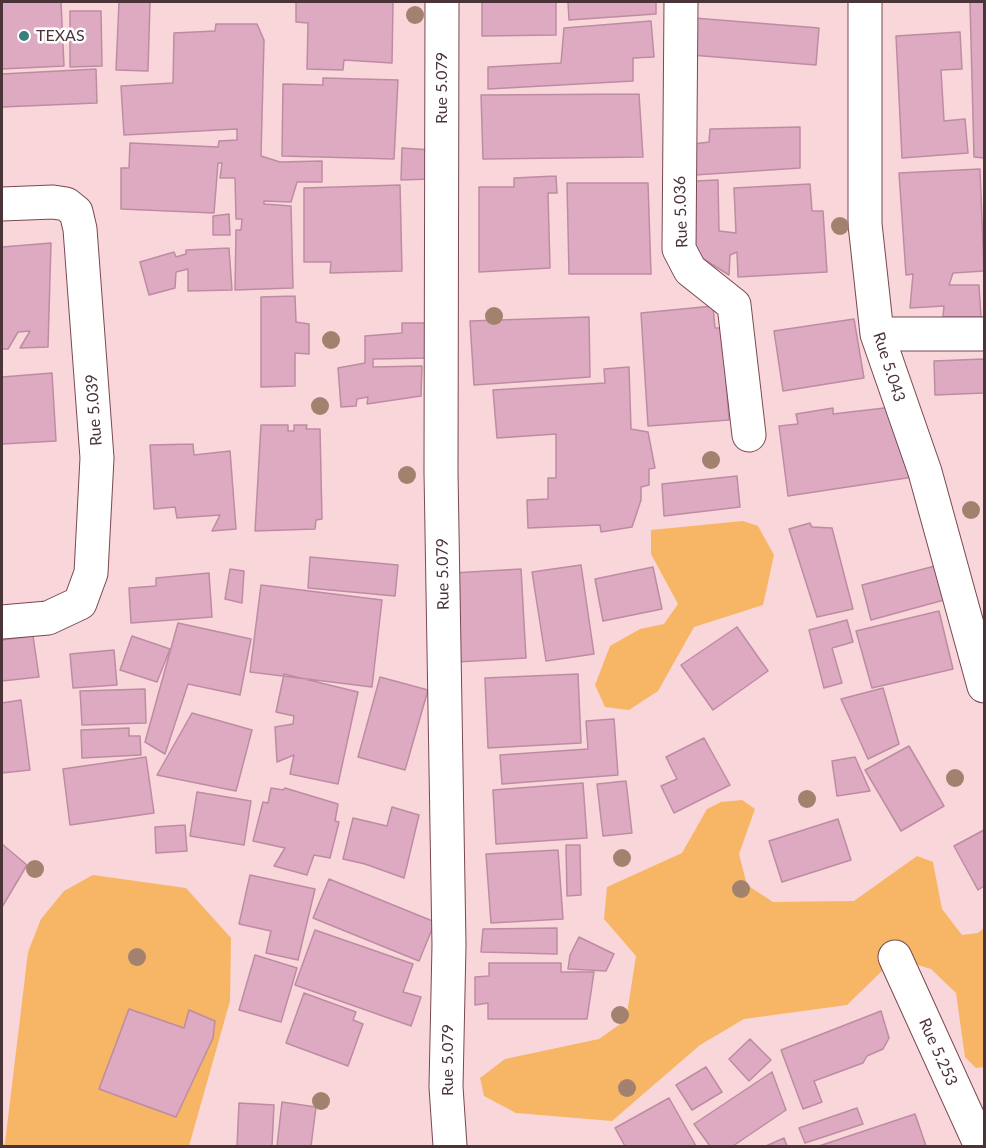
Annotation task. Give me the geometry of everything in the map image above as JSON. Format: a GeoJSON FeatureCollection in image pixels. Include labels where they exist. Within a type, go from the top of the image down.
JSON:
{"type":"FeatureCollection","features":[{"type":"Feature","properties":{"kind":"street","name":"Rue 5.079"},"geometry":{"type":"LineString","coordinates":[[442,2],[441,472],[449,945],[446,1087],[450,1146]]}},
{"type":"Feature","properties":{"kind":"street","name":"Rue 5.036"},"geometry":{"type":"LineString","coordinates":[[681,2],[679,249],[690,270],[734,305],[749,435]]}},
{"type":"Feature","properties":{"kind":"street","name":"Rue 5.043"},"geometry":{"type":"LineString","coordinates":[[865,2],[865,224],[877,334],[925,472],[984,686]]}},
{"type":"Feature","properties":{"kind":"street","name":"Rue 5.039"},"geometry":{"type":"LineString","coordinates":[[2,204],[53,202],[66,204],[76,212],[80,230],[98,458],[91,573],[80,603],[48,618],[2,622]]}},
{"type":"Feature","properties":{"kind":"street"},"geometry":{"type":"LineString","coordinates":[[877,334],[984,334]]}},
{"type":"Feature","properties":{"kind":"street","name":"Rue 5.253"},"geometry":{"type":"LineString","coordinates":[[895,957],[981,1146]]}},
{"type":"Feature","properties":{"kind":"shaded area"},"geometry":{"type":"Polygon","coordinates":[[[743,521],[758,526],[774,555],[763,605],[694,627],[658,691],[629,710],[605,707],[595,685],[610,646],[640,629],[664,624],[678,604],[651,554],[651,530],[743,521]]]}},
{"type":"Feature","properties":{"kind":"shaded area"},"geometry":{"type":"Polygon","coordinates":[[[742,800],[755,809],[739,854],[747,885],[773,902],[854,901],[917,856],[933,862],[942,909],[962,935],[978,933],[984,928],[984,1067],[976,1068],[965,1057],[956,993],[931,969],[915,964],[882,971],[847,1005],[744,1019],[700,1045],[612,1121],[516,1113],[484,1096],[480,1078],[505,1059],[599,1039],[626,1020],[636,956],[604,919],[607,887],[682,853],[707,809],[721,802],[742,800]]]}},
{"type":"Feature","properties":{"kind":"shaded area"},"geometry":{"type":"Polygon","coordinates":[[[93,875],[186,888],[231,938],[230,1001],[189,1146],[2,1146],[5,1143],[28,952],[41,919],[64,891],[93,875]]]}},
{"type":"Feature","properties":{"kind":"building"},"geometry":{"type":"Polygon","coordinates":[[[2,2],[61,2],[64,66],[2,69],[2,2]]]}},
{"type":"Feature","properties":{"kind":"building"},"geometry":{"type":"Polygon","coordinates":[[[119,2],[150,2],[148,71],[116,70],[119,2]]]}},
{"type":"Feature","properties":{"kind":"building"},"geometry":{"type":"Polygon","coordinates":[[[296,2],[393,2],[392,63],[344,60],[343,70],[307,69],[308,23],[296,22],[296,2]]]}},
{"type":"Feature","properties":{"kind":"building"},"geometry":{"type":"Polygon","coordinates":[[[482,2],[556,2],[556,35],[482,36],[482,2]]]}},
{"type":"Feature","properties":{"kind":"building"},"geometry":{"type":"Polygon","coordinates":[[[568,2],[656,2],[656,14],[569,20],[568,2]]]}},
{"type":"Feature","properties":{"kind":"building"},"geometry":{"type":"Polygon","coordinates":[[[970,2],[984,2],[984,158],[974,157],[970,2]]]}},
{"type":"Feature","properties":{"kind":"building"},"geometry":{"type":"Polygon","coordinates":[[[70,11],[101,11],[102,66],[70,67],[70,11]]]}},
{"type":"Feature","properties":{"kind":"building"},"geometry":{"type":"Polygon","coordinates":[[[694,18],[819,28],[816,65],[691,55],[694,18]]]}},
{"type":"Feature","properties":{"kind":"building"},"geometry":{"type":"Polygon","coordinates":[[[651,21],[654,57],[633,58],[633,81],[488,89],[488,67],[561,63],[564,28],[651,21]]]}},
{"type":"Feature","properties":{"kind":"building"},"geometry":{"type":"Polygon","coordinates":[[[216,24],[257,24],[264,40],[261,156],[280,162],[322,161],[322,182],[297,182],[291,202],[264,201],[264,204],[291,206],[293,288],[235,290],[236,230],[241,230],[242,219],[236,219],[235,178],[220,178],[222,163],[218,163],[214,213],[121,209],[121,168],[129,168],[130,143],[218,147],[219,141],[237,140],[237,129],[124,135],[121,86],[173,83],[174,33],[215,31],[216,24]]]}},
{"type":"Feature","properties":{"kind":"building"},"geometry":{"type":"Polygon","coordinates":[[[960,32],[962,69],[941,70],[944,121],[965,119],[968,153],[902,158],[896,36],[960,32]]]}},
{"type":"Feature","properties":{"kind":"building"},"geometry":{"type":"Polygon","coordinates":[[[96,69],[97,103],[2,107],[2,74],[96,69]]]}},
{"type":"Feature","properties":{"kind":"building"},"geometry":{"type":"Polygon","coordinates":[[[323,78],[398,80],[394,159],[282,156],[283,84],[323,85],[323,78]]]}},
{"type":"Feature","properties":{"kind":"building"},"geometry":{"type":"Polygon","coordinates":[[[639,94],[643,157],[483,159],[481,95],[639,94]]]}},
{"type":"Feature","properties":{"kind":"building"},"geometry":{"type":"Polygon","coordinates":[[[800,127],[800,168],[695,175],[694,144],[709,142],[710,129],[800,127]]]}},
{"type":"Feature","properties":{"kind":"building"},"geometry":{"type":"Polygon","coordinates":[[[402,148],[432,150],[431,179],[401,180],[402,148]]]}},
{"type":"Feature","properties":{"kind":"building"},"geometry":{"type":"Polygon","coordinates":[[[980,169],[984,271],[953,273],[949,285],[979,285],[981,317],[943,317],[944,306],[910,308],[913,274],[906,275],[899,173],[980,169]]]}},
{"type":"Feature","properties":{"kind":"building"},"geometry":{"type":"Polygon","coordinates":[[[556,176],[557,193],[548,193],[550,268],[479,272],[479,187],[514,187],[514,178],[556,176]]]}},
{"type":"Feature","properties":{"kind":"building"},"geometry":{"type":"Polygon","coordinates":[[[718,180],[719,231],[736,233],[734,188],[810,184],[812,211],[823,211],[827,272],[738,277],[737,252],[730,255],[729,275],[694,253],[695,181],[718,180]]]}},
{"type":"Feature","properties":{"kind":"building"},"geometry":{"type":"Polygon","coordinates":[[[567,183],[648,183],[651,274],[569,274],[567,183]]]}},
{"type":"Feature","properties":{"kind":"building"},"geometry":{"type":"Polygon","coordinates":[[[400,185],[402,271],[330,273],[331,262],[304,262],[304,188],[400,185]]]}},
{"type":"Feature","properties":{"kind":"building"},"geometry":{"type":"Polygon","coordinates":[[[229,214],[230,235],[213,235],[213,216],[229,214]]]}},
{"type":"Feature","properties":{"kind":"building"},"geometry":{"type":"Polygon","coordinates":[[[51,243],[48,347],[20,348],[30,331],[18,332],[8,349],[2,349],[2,247],[51,243]]]}},
{"type":"Feature","properties":{"kind":"building"},"geometry":{"type":"Polygon","coordinates":[[[229,248],[232,290],[188,291],[188,269],[176,272],[175,288],[149,295],[140,262],[174,252],[176,257],[186,254],[186,250],[229,248]]]}},
{"type":"Feature","properties":{"kind":"building"},"geometry":{"type":"Polygon","coordinates":[[[295,296],[296,322],[309,324],[309,354],[295,353],[295,386],[261,387],[261,297],[295,296]]]}},
{"type":"Feature","properties":{"kind":"building"},"geometry":{"type":"Polygon","coordinates":[[[713,306],[715,328],[722,328],[729,420],[648,426],[641,313],[713,306]]]}},
{"type":"Feature","properties":{"kind":"building"},"geometry":{"type":"Polygon","coordinates":[[[589,317],[590,377],[474,385],[470,321],[589,317]]]}},
{"type":"Feature","properties":{"kind":"building"},"geometry":{"type":"Polygon","coordinates":[[[854,319],[864,378],[783,391],[774,331],[854,319]]]}},
{"type":"Feature","properties":{"kind":"building"},"geometry":{"type":"Polygon","coordinates":[[[402,323],[426,323],[432,358],[373,359],[373,367],[422,366],[421,396],[367,404],[368,397],[357,399],[356,406],[341,407],[338,368],[365,363],[365,336],[402,333],[402,323]]]}},
{"type":"Feature","properties":{"kind":"building"},"geometry":{"type":"Polygon","coordinates":[[[984,359],[984,393],[935,395],[934,361],[984,359]]]}},
{"type":"Feature","properties":{"kind":"building"},"geometry":{"type":"Polygon","coordinates":[[[629,367],[631,429],[648,432],[655,468],[649,469],[649,485],[641,487],[641,500],[632,527],[601,532],[600,525],[528,528],[527,500],[548,499],[548,478],[556,478],[556,434],[497,438],[493,390],[605,383],[604,369],[629,367]]]}},
{"type":"Feature","properties":{"kind":"building"},"geometry":{"type":"Polygon","coordinates":[[[52,373],[56,441],[2,444],[2,377],[52,373]]]}},
{"type":"Feature","properties":{"kind":"building"},"geometry":{"type":"Polygon","coordinates":[[[893,407],[920,476],[788,496],[779,426],[798,424],[796,414],[833,408],[833,414],[893,407]]]}},
{"type":"Feature","properties":{"kind":"building"},"geometry":{"type":"Polygon","coordinates":[[[261,425],[288,425],[288,431],[294,431],[294,425],[307,425],[306,429],[320,429],[322,519],[316,520],[315,529],[255,531],[261,425]]]}},
{"type":"Feature","properties":{"kind":"building"},"geometry":{"type":"Polygon","coordinates":[[[193,444],[194,455],[230,451],[236,529],[212,531],[220,515],[177,518],[175,507],[154,509],[150,445],[193,444]]]}},
{"type":"Feature","properties":{"kind":"building"},"geometry":{"type":"Polygon","coordinates":[[[737,476],[740,507],[664,516],[662,484],[737,476]]]}},
{"type":"Feature","properties":{"kind":"building"},"geometry":{"type":"Polygon","coordinates":[[[810,523],[812,527],[832,528],[853,609],[817,617],[789,529],[810,523]]]}},
{"type":"Feature","properties":{"kind":"building"},"geometry":{"type":"Polygon","coordinates":[[[310,557],[398,565],[395,596],[308,588],[310,557]]]}},
{"type":"Feature","properties":{"kind":"building"},"geometry":{"type":"Polygon","coordinates":[[[581,565],[594,654],[546,661],[532,572],[581,565]]]}},
{"type":"Feature","properties":{"kind":"building"},"geometry":{"type":"Polygon","coordinates":[[[935,566],[944,600],[871,620],[862,585],[935,566]]]}},
{"type":"Feature","properties":{"kind":"building"},"geometry":{"type":"Polygon","coordinates":[[[653,567],[662,609],[603,621],[595,579],[653,567]]]}},
{"type":"Feature","properties":{"kind":"building"},"geometry":{"type":"Polygon","coordinates":[[[230,569],[244,571],[242,603],[225,599],[230,569]]]}},
{"type":"Feature","properties":{"kind":"building"},"geometry":{"type":"Polygon","coordinates":[[[521,569],[526,658],[457,662],[452,573],[521,569]]]}},
{"type":"Feature","properties":{"kind":"building"},"geometry":{"type":"Polygon","coordinates":[[[209,573],[212,617],[131,623],[129,588],[156,586],[156,578],[209,573]]]}},
{"type":"Feature","properties":{"kind":"building"},"geometry":{"type":"Polygon","coordinates":[[[261,585],[382,600],[372,687],[250,672],[261,585]]]}},
{"type":"Feature","properties":{"kind":"building"},"geometry":{"type":"Polygon","coordinates":[[[939,611],[953,669],[872,688],[856,631],[939,611]]]}},
{"type":"Feature","properties":{"kind":"building"},"geometry":{"type":"Polygon","coordinates":[[[847,620],[853,642],[832,648],[842,683],[824,688],[809,630],[847,620]]]}},
{"type":"Feature","properties":{"kind":"building"},"geometry":{"type":"Polygon","coordinates":[[[178,623],[251,639],[240,695],[188,684],[165,754],[145,742],[178,623]]]}},
{"type":"Feature","properties":{"kind":"building"},"geometry":{"type":"Polygon","coordinates":[[[737,627],[768,671],[713,710],[681,665],[737,627]]]}},
{"type":"Feature","properties":{"kind":"building"},"geometry":{"type":"Polygon","coordinates":[[[33,636],[39,677],[2,681],[2,640],[33,636]]]}},
{"type":"Feature","properties":{"kind":"building"},"geometry":{"type":"Polygon","coordinates":[[[132,636],[170,649],[157,682],[120,670],[132,636]]]}},
{"type":"Feature","properties":{"kind":"building"},"geometry":{"type":"Polygon","coordinates":[[[114,650],[117,685],[73,688],[70,654],[114,650]]]}},
{"type":"Feature","properties":{"kind":"building"},"geometry":{"type":"Polygon","coordinates":[[[284,674],[358,692],[338,784],[290,774],[294,755],[277,762],[275,727],[293,724],[294,716],[276,712],[284,674]]]}},
{"type":"Feature","properties":{"kind":"building"},"geometry":{"type":"Polygon","coordinates":[[[578,674],[581,743],[488,748],[485,678],[578,674]]]}},
{"type":"Feature","properties":{"kind":"building"},"geometry":{"type":"Polygon","coordinates":[[[380,677],[428,690],[405,770],[358,757],[380,677]]]}},
{"type":"Feature","properties":{"kind":"building"},"geometry":{"type":"Polygon","coordinates":[[[883,688],[899,744],[868,759],[841,699],[883,688]]]}},
{"type":"Feature","properties":{"kind":"building"},"geometry":{"type":"Polygon","coordinates":[[[145,689],[146,723],[82,725],[80,691],[145,689]]]}},
{"type":"Feature","properties":{"kind":"building"},"geometry":{"type":"Polygon","coordinates":[[[21,700],[30,770],[2,773],[2,703],[21,700]]]}},
{"type":"Feature","properties":{"kind":"building"},"geometry":{"type":"Polygon","coordinates":[[[192,713],[252,730],[236,791],[157,775],[192,713]]]}},
{"type":"Feature","properties":{"kind":"building"},"geometry":{"type":"Polygon","coordinates":[[[614,719],[618,775],[502,784],[500,755],[588,749],[586,721],[614,719]]]}},
{"type":"Feature","properties":{"kind":"building"},"geometry":{"type":"Polygon","coordinates":[[[129,728],[129,736],[140,736],[141,755],[82,758],[81,730],[129,728]]]}},
{"type":"Feature","properties":{"kind":"building"},"geometry":{"type":"Polygon","coordinates":[[[704,738],[730,785],[674,813],[661,786],[677,779],[666,757],[704,738]]]}},
{"type":"Feature","properties":{"kind":"building"},"geometry":{"type":"Polygon","coordinates":[[[909,746],[944,806],[901,831],[865,770],[909,746]]]}},
{"type":"Feature","properties":{"kind":"building"},"geometry":{"type":"Polygon","coordinates":[[[146,757],[154,813],[70,825],[63,769],[146,757]]]}},
{"type":"Feature","properties":{"kind":"building"},"geometry":{"type":"Polygon","coordinates":[[[855,757],[870,791],[837,796],[832,761],[855,757]]]}},
{"type":"Feature","properties":{"kind":"building"},"geometry":{"type":"Polygon","coordinates":[[[626,781],[632,833],[603,836],[597,784],[626,781]]]}},
{"type":"Feature","properties":{"kind":"building"},"geometry":{"type":"Polygon","coordinates":[[[583,783],[587,838],[496,844],[493,790],[583,783]]]}},
{"type":"Feature","properties":{"kind":"building"},"geometry":{"type":"Polygon","coordinates":[[[271,788],[283,790],[285,788],[338,804],[335,821],[339,822],[330,858],[314,855],[307,875],[274,866],[285,848],[253,841],[263,802],[268,803],[271,788]]]}},
{"type":"Feature","properties":{"kind":"building"},"geometry":{"type":"Polygon","coordinates":[[[197,792],[251,801],[244,845],[190,836],[197,792]]]}},
{"type":"Feature","properties":{"kind":"building"},"geometry":{"type":"Polygon","coordinates":[[[392,807],[419,815],[404,878],[343,859],[353,818],[387,826],[392,807]]]}},
{"type":"Feature","properties":{"kind":"building"},"geometry":{"type":"Polygon","coordinates":[[[838,819],[851,860],[782,882],[769,841],[838,819]]]}},
{"type":"Feature","properties":{"kind":"building"},"geometry":{"type":"Polygon","coordinates":[[[185,825],[187,851],[156,853],[155,827],[185,825]]]}},
{"type":"Feature","properties":{"kind":"building"},"geometry":{"type":"Polygon","coordinates":[[[984,830],[984,886],[978,890],[954,846],[984,830]]]}},
{"type":"Feature","properties":{"kind":"building"},"geometry":{"type":"Polygon","coordinates":[[[2,844],[27,865],[2,907],[2,844]]]}},
{"type":"Feature","properties":{"kind":"building"},"geometry":{"type":"Polygon","coordinates":[[[566,845],[580,845],[581,895],[567,896],[566,845]]]}},
{"type":"Feature","properties":{"kind":"building"},"geometry":{"type":"Polygon","coordinates":[[[558,850],[563,919],[491,923],[486,854],[558,850]]]}},
{"type":"Feature","properties":{"kind":"building"},"geometry":{"type":"Polygon","coordinates":[[[250,875],[315,889],[298,960],[266,953],[271,931],[239,924],[250,875]]]}},
{"type":"Feature","properties":{"kind":"building"},"geometry":{"type":"Polygon","coordinates":[[[329,879],[435,922],[419,961],[313,918],[329,879]]]}},
{"type":"Feature","properties":{"kind":"building"},"geometry":{"type":"Polygon","coordinates":[[[557,928],[557,954],[481,952],[483,929],[557,928]]]}},
{"type":"Feature","properties":{"kind":"building"},"geometry":{"type":"Polygon","coordinates":[[[315,930],[413,964],[403,992],[421,997],[411,1026],[295,985],[315,930]]]}},
{"type":"Feature","properties":{"kind":"building"},"geometry":{"type":"Polygon","coordinates":[[[579,937],[614,954],[606,971],[568,969],[570,955],[579,937]]]}},
{"type":"Feature","properties":{"kind":"building"},"geometry":{"type":"Polygon","coordinates":[[[255,955],[297,968],[281,1022],[239,1010],[255,955]]]}},
{"type":"Feature","properties":{"kind":"building"},"geometry":{"type":"Polygon","coordinates":[[[489,963],[561,963],[561,972],[594,972],[587,1019],[488,1019],[488,1003],[475,1005],[475,977],[489,976],[489,963]]]}},
{"type":"Feature","properties":{"kind":"building"},"geometry":{"type":"Polygon","coordinates":[[[304,993],[356,1012],[353,1020],[363,1024],[348,1066],[286,1043],[304,993]]]}},
{"type":"Feature","properties":{"kind":"building"},"geometry":{"type":"Polygon","coordinates":[[[129,1009],[184,1028],[189,1010],[215,1021],[213,1038],[176,1117],[99,1089],[129,1009]]]}},
{"type":"Feature","properties":{"kind":"building"},"geometry":{"type":"Polygon","coordinates":[[[881,1011],[889,1038],[883,1049],[867,1056],[863,1063],[814,1081],[822,1102],[803,1109],[781,1050],[881,1011]]]}},
{"type":"Feature","properties":{"kind":"building"},"geometry":{"type":"Polygon","coordinates":[[[750,1039],[771,1060],[749,1081],[729,1059],[750,1039]]]}},
{"type":"Feature","properties":{"kind":"building"},"geometry":{"type":"Polygon","coordinates":[[[706,1067],[722,1092],[692,1110],[676,1085],[706,1067]]]}},
{"type":"Feature","properties":{"kind":"building"},"geometry":{"type":"Polygon","coordinates":[[[772,1072],[786,1110],[733,1146],[710,1146],[694,1124],[772,1072]]]}},
{"type":"Feature","properties":{"kind":"building"},"geometry":{"type":"Polygon","coordinates":[[[669,1098],[696,1146],[625,1146],[615,1128],[669,1098]]]}},
{"type":"Feature","properties":{"kind":"building"},"geometry":{"type":"Polygon","coordinates":[[[282,1102],[316,1107],[311,1146],[277,1146],[282,1102]]]}},
{"type":"Feature","properties":{"kind":"building"},"geometry":{"type":"Polygon","coordinates":[[[239,1103],[274,1105],[272,1146],[237,1146],[239,1103]]]}},
{"type":"Feature","properties":{"kind":"building"},"geometry":{"type":"Polygon","coordinates":[[[857,1108],[863,1124],[805,1143],[799,1128],[857,1108]]]}},
{"type":"Feature","properties":{"kind":"building"},"geometry":{"type":"Polygon","coordinates":[[[915,1114],[926,1146],[819,1146],[915,1114]]]}},
{"type":"Feature","properties":{"kind":"building"},"geometry":{"type":"Polygon","coordinates":[[[784,1138],[787,1146],[766,1146],[784,1138]]]}},
{"type":"Feature","properties":{"kind":"place","name":"TEXAS"},"geometry":{"type":"Point","coordinates":[24,36]}}]}
